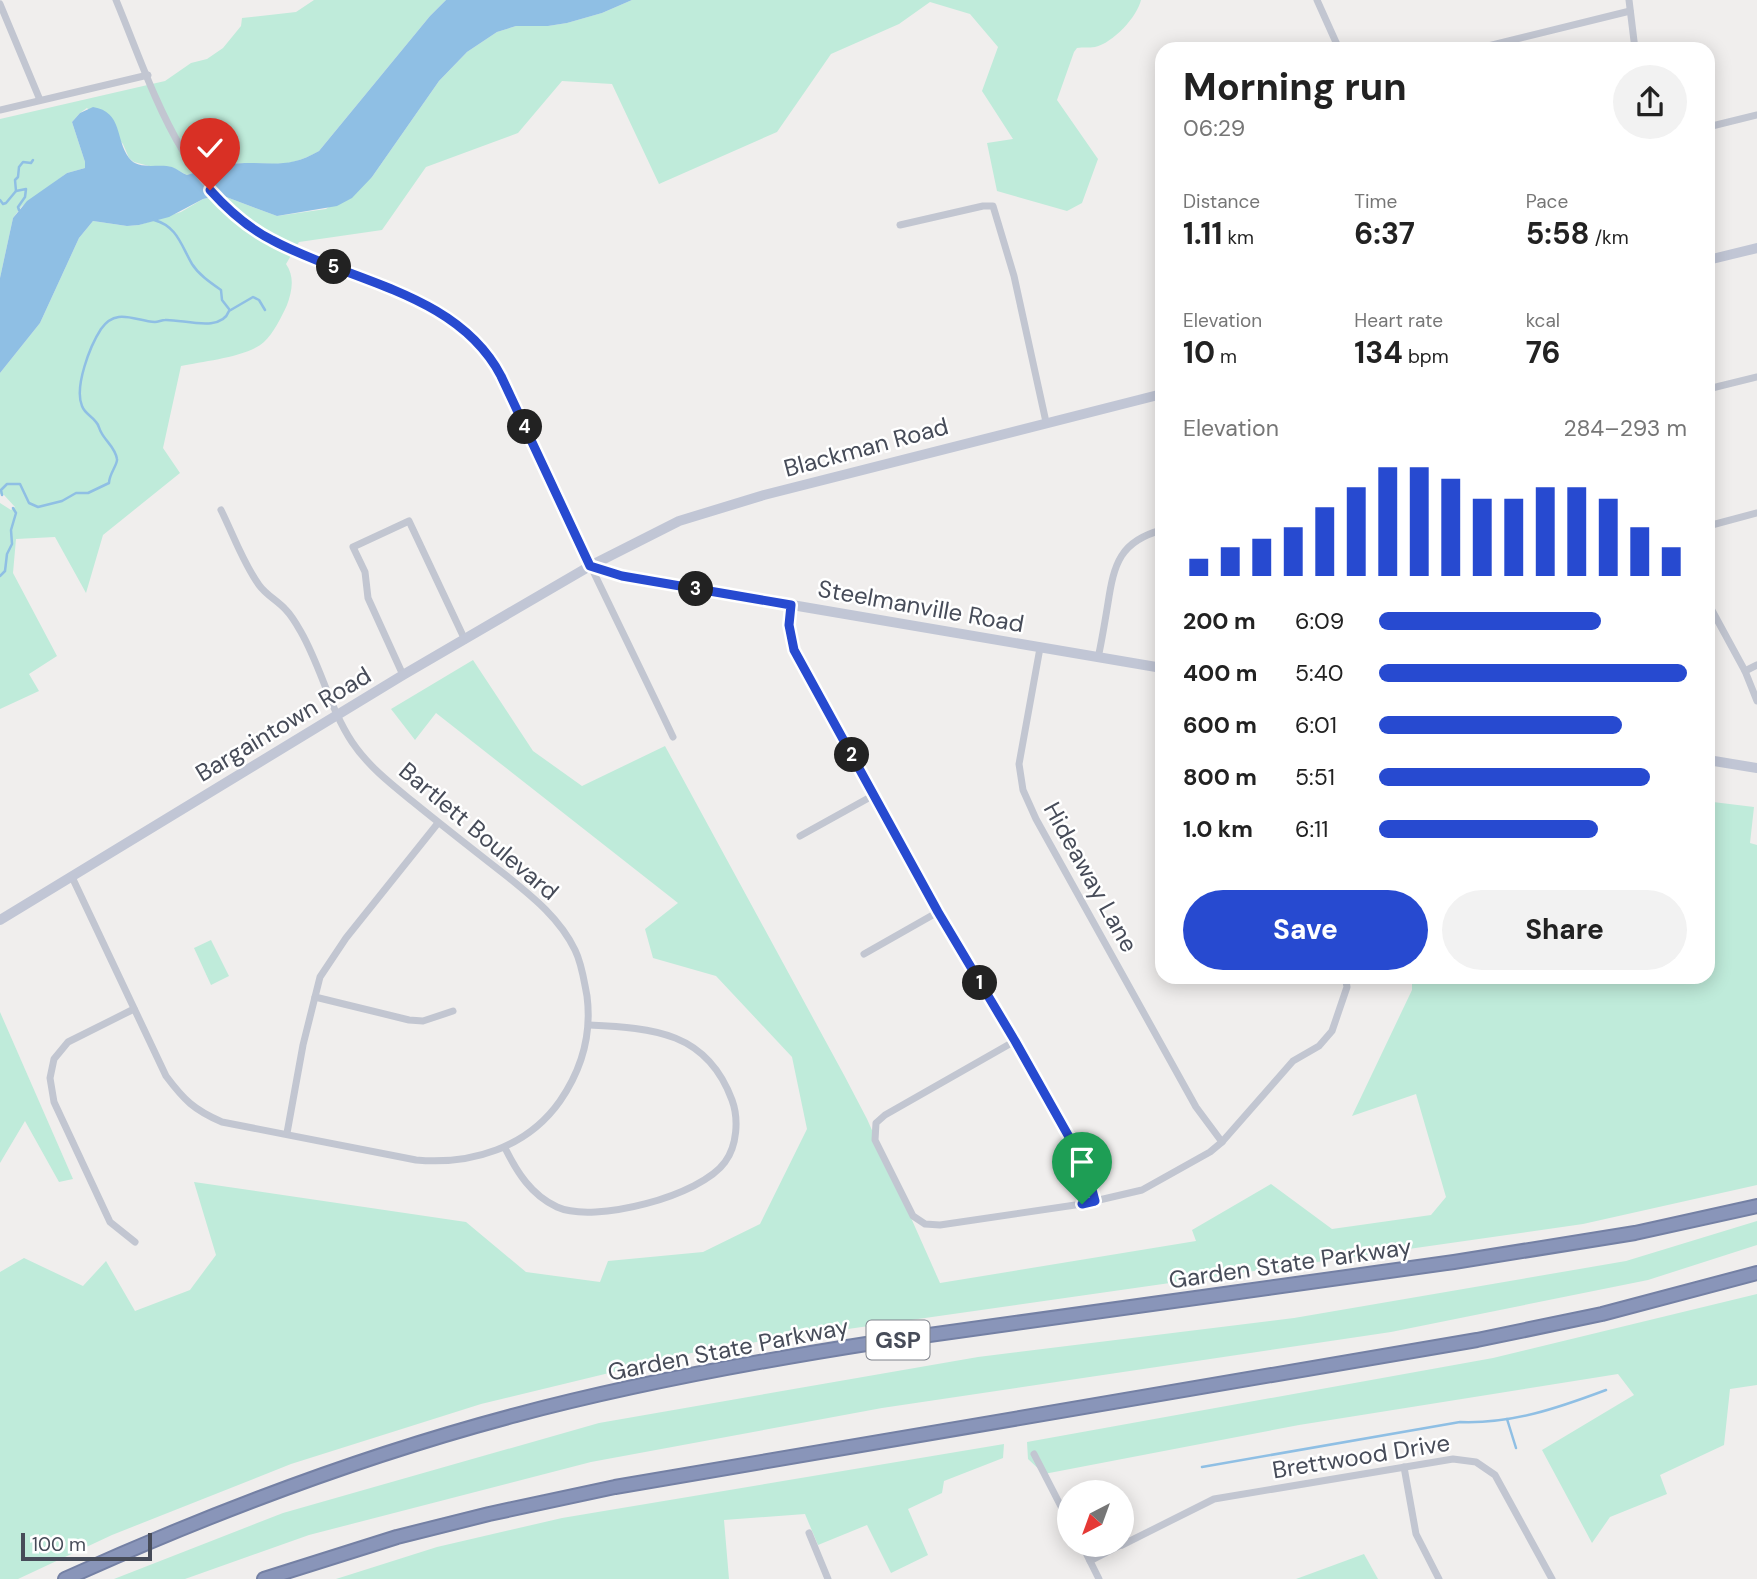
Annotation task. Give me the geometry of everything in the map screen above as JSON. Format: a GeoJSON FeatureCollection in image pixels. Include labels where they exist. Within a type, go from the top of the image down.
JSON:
{"type":"FeatureCollection","features":[{"type":"Feature","properties":{"kind":"highway","name":"Garden State Parkway"},"geometry":{"type":"LineString","coordinates":[[65,1579],[241,1504],[356,1463],[517,1415],[663,1380],[879,1342],[1454,1262],[1609,1237],[1757,1206]]}},
{"type":"Feature","properties":{"kind":"highway"},"geometry":{"type":"LineString","coordinates":[[264,1579],[397,1537],[615,1487],[1477,1340],[1602,1314],[1757,1273]]}},
{"type":"Feature","properties":{"kind":"main road"},"geometry":{"type":"LineString","coordinates":[[1715,258],[1757,248]]}},
{"type":"Feature","properties":{"kind":"main road","name":"Blackman Road"},"geometry":{"type":"LineString","coordinates":[[590,566],[661,529],[709,510],[1155,396]]}},
{"type":"Feature","properties":{"kind":"main road","name":"Steelmanville Road"},"geometry":{"type":"LineString","coordinates":[[590,566],[622,576],[1155,667]]}},
{"type":"Feature","properties":{"kind":"main road","name":"Bargaintown Road"},"geometry":{"type":"LineString","coordinates":[[0,920],[403,675],[590,566]]}},
{"type":"Feature","properties":{"kind":"main road"},"geometry":{"type":"LineString","coordinates":[[1715,761],[1757,768]]}},
{"type":"Feature","properties":{"kind":"street"},"geometry":{"type":"LineString","coordinates":[[116,0],[184,156],[203,183],[237,217],[290,250],[443,314],[474,338],[488,353],[673,737]]}},
{"type":"Feature","properties":{"kind":"street"},"geometry":{"type":"LineString","coordinates":[[1317,0],[1336,42]]}},
{"type":"Feature","properties":{"kind":"street"},"geometry":{"type":"LineString","coordinates":[[1629,0],[1634,42]]}},
{"type":"Feature","properties":{"kind":"street"},"geometry":{"type":"LineString","coordinates":[[0,4],[40,100]]}},
{"type":"Feature","properties":{"kind":"street"},"geometry":{"type":"LineString","coordinates":[[1504,42],[1630,11]]}},
{"type":"Feature","properties":{"kind":"street"},"geometry":{"type":"LineString","coordinates":[[0,110],[148,75]]}},
{"type":"Feature","properties":{"kind":"street"},"geometry":{"type":"LineString","coordinates":[[1715,125],[1757,115]]}},
{"type":"Feature","properties":{"kind":"street"},"geometry":{"type":"LineString","coordinates":[[900,225],[993,206],[1014,276],[1046,422]]}},
{"type":"Feature","properties":{"kind":"street"},"geometry":{"type":"LineString","coordinates":[[1715,388],[1757,377]]}},
{"type":"Feature","properties":{"kind":"street","name":"Bartlett Boulevard"},"geometry":{"type":"LineString","coordinates":[[72,877],[166,1076],[192,1106],[222,1122],[416,1160],[466,1160],[505,1148],[542,1121],[567,1091],[578,1071],[586,1047],[589,1025],[584,975],[576,952],[565,933],[535,898],[384,778],[352,742],[337,715],[325,682],[301,632],[287,611],[257,582],[221,510]]}},
{"type":"Feature","properties":{"kind":"street"},"geometry":{"type":"LineString","coordinates":[[1715,524],[1757,513]]}},
{"type":"Feature","properties":{"kind":"street"},"geometry":{"type":"LineString","coordinates":[[403,675],[368,598],[365,572],[353,547],[409,521],[465,640]]}},
{"type":"Feature","properties":{"kind":"street"},"geometry":{"type":"LineString","coordinates":[[1098,658],[1116,564],[1129,545],[1155,533]]}},
{"type":"Feature","properties":{"kind":"street"},"geometry":{"type":"LineString","coordinates":[[791,605],[789,625],[794,650],[938,912],[1086,1167],[1095,1201]]}},
{"type":"Feature","properties":{"kind":"street"},"geometry":{"type":"LineString","coordinates":[[1715,616],[1745,671],[1757,701]]}},
{"type":"Feature","properties":{"kind":"street","name":"Hideaway Lane"},"geometry":{"type":"LineString","coordinates":[[1040,648],[1019,764],[1023,790],[1036,820],[1191,1099],[1222,1142]]}},
{"type":"Feature","properties":{"kind":"street"},"geometry":{"type":"LineString","coordinates":[[1745,671],[1757,665]]}},
{"type":"Feature","properties":{"kind":"street"},"geometry":{"type":"LineString","coordinates":[[800,836],[874,795]]}},
{"type":"Feature","properties":{"kind":"street"},"geometry":{"type":"LineString","coordinates":[[287,1133],[303,1045],[320,977],[438,823]]}},
{"type":"Feature","properties":{"kind":"street"},"geometry":{"type":"LineString","coordinates":[[864,954],[938,912]]}},
{"type":"Feature","properties":{"kind":"street"},"geometry":{"type":"LineString","coordinates":[[1015,1041],[885,1115],[876,1123],[875,1139],[911,1212],[922,1223],[940,1225],[1095,1201],[1142,1190],[1210,1152],[1293,1062],[1319,1046],[1332,1031],[1346,984]]}},
{"type":"Feature","properties":{"kind":"street"},"geometry":{"type":"LineString","coordinates":[[315,997],[410,1020],[423,1021],[453,1011]]}},
{"type":"Feature","properties":{"kind":"street"},"geometry":{"type":"LineString","coordinates":[[134,1009],[72,1038],[54,1059],[50,1078],[54,1102],[110,1222],[135,1241]]}},
{"type":"Feature","properties":{"kind":"street"},"geometry":{"type":"LineString","coordinates":[[505,1148],[530,1189],[558,1208],[573,1211],[595,1212],[668,1196],[701,1182],[726,1161],[736,1125],[734,1107],[726,1085],[705,1055],[687,1042],[664,1034],[589,1025]]}},
{"type":"Feature","properties":{"kind":"street"},"geometry":{"type":"LineString","coordinates":[[1034,1454],[1057,1499]]}},
{"type":"Feature","properties":{"kind":"street","name":"Brettwood Drive"},"geometry":{"type":"LineString","coordinates":[[1134,1539],[1214,1500],[1453,1459],[1476,1462],[1495,1475],[1552,1579]]}},
{"type":"Feature","properties":{"kind":"street"},"geometry":{"type":"LineString","coordinates":[[1404,1467],[1416,1534],[1439,1579]]}},
{"type":"Feature","properties":{"kind":"street"},"geometry":{"type":"LineString","coordinates":[[809,1533],[828,1579]]}},
{"type":"Feature","properties":{"kind":"street"},"geometry":{"type":"LineString","coordinates":[[1088,1558],[1099,1579]]}},
{"type":"Feature","properties":{"kind":"street","name":"Brettwood Drive"},"geometry":{"type":"LineString","coordinates":[[1090,1561],[1096,1558]]}},
{"type":"Feature","properties":{"kind":"green space"},"geometry":{"type":"Polygon","coordinates":[[[314,0],[446,0],[319,151],[295,161],[225,165],[187,175],[171,167],[149,166],[129,158],[123,144],[87,108],[72,122],[85,168],[67,173],[22,206],[13,218],[0,278],[0,119],[165,81],[191,63],[207,59],[223,48],[241,26],[242,18],[296,12],[314,0]]]}},
{"type":"Feature","properties":{"kind":"green space"},"geometry":{"type":"Polygon","coordinates":[[[632,0],[1141,0],[1129,21],[1116,35],[1102,45],[1077,48],[1057,100],[1098,159],[1082,203],[1067,211],[997,191],[987,143],[1013,139],[982,91],[998,47],[970,14],[930,2],[899,24],[831,54],[777,132],[659,184],[612,84],[562,81],[518,133],[426,167],[382,230],[299,242],[286,264],[292,279],[289,300],[267,339],[236,355],[181,366],[163,448],[180,473],[103,535],[86,593],[55,537],[16,539],[13,573],[57,656],[29,674],[39,691],[0,709],[0,503],[11,510],[15,507],[0,494],[0,373],[40,323],[79,238],[93,221],[139,225],[181,212],[203,199],[221,195],[277,216],[326,209],[372,177],[439,81],[467,52],[497,32],[516,26],[567,23],[602,13],[632,0]]]}},
{"type":"Feature","properties":{"kind":"green space"},"geometry":{"type":"Polygon","coordinates":[[[473,660],[533,751],[582,786],[665,746],[867,1119],[940,1283],[1196,1241],[1192,1230],[1271,1184],[1332,1229],[1431,1215],[1446,1197],[1416,1094],[1352,1116],[1412,990],[1412,984],[1715,984],[1715,802],[1754,807],[1750,843],[1757,845],[1757,1185],[1583,1224],[708,1349],[481,1404],[291,1464],[112,1535],[18,1579],[0,1579],[0,1272],[24,1258],[83,1286],[106,1261],[135,1311],[190,1290],[216,1255],[194,1182],[466,1222],[526,1272],[600,1282],[608,1261],[703,1252],[760,1224],[807,1129],[792,1057],[716,976],[653,958],[645,929],[678,903],[436,713],[415,740],[391,709],[473,660]]]}},
{"type":"Feature","properties":{"kind":"green space"},"geometry":{"type":"Polygon","coordinates":[[[211,940],[229,976],[211,985],[194,948],[211,940]]]}},
{"type":"Feature","properties":{"kind":"green space"},"geometry":{"type":"Polygon","coordinates":[[[0,1012],[73,1179],[59,1182],[25,1121],[0,1163],[0,1012]]]}},
{"type":"Feature","properties":{"kind":"green space"},"geometry":{"type":"Polygon","coordinates":[[[1757,1221],[1757,1245],[1648,1280],[1391,1332],[882,1408],[591,1462],[309,1535],[185,1579],[114,1579],[283,1513],[599,1423],[978,1357],[1294,1318],[1626,1261],[1757,1221]]]}},
{"type":"Feature","properties":{"kind":"green space"},"geometry":{"type":"Polygon","coordinates":[[[1757,1294],[1757,1385],[1730,1389],[1724,1445],[1660,1475],[1667,1494],[1610,1517],[1592,1543],[1542,1450],[1634,1395],[1618,1374],[1299,1425],[1044,1474],[1028,1459],[1027,1442],[1493,1358],[1757,1294]]]}},
{"type":"Feature","properties":{"kind":"green space"},"geometry":{"type":"Polygon","coordinates":[[[1004,1444],[1003,1458],[944,1481],[942,1493],[908,1509],[928,1555],[891,1573],[867,1525],[818,1545],[805,1514],[724,1520],[729,1579],[336,1579],[437,1547],[562,1518],[1004,1444]]]}},
{"type":"Feature","properties":{"kind":"green space"},"geometry":{"type":"Polygon","coordinates":[[[1364,1554],[1378,1579],[1296,1579],[1364,1554]]]}},
{"type":"Feature","properties":{"kind":"water"},"geometry":{"type":"Polygon","coordinates":[[[446,0],[632,0],[602,13],[567,23],[516,26],[497,32],[467,52],[439,81],[372,177],[352,198],[337,206],[277,216],[221,195],[203,199],[169,217],[139,225],[93,221],[79,238],[40,323],[0,373],[0,278],[13,218],[27,201],[67,173],[85,168],[72,122],[80,113],[93,107],[109,114],[129,158],[144,166],[172,167],[187,175],[225,165],[296,161],[319,151],[446,0]]]}},
{"type":"Feature","properties":{"kind":"waterway"},"geometry":{"type":"LineString","coordinates":[[16,191],[15,180],[19,167],[23,162],[31,163],[33,160]]}},
{"type":"Feature","properties":{"kind":"waterway"},"geometry":{"type":"LineString","coordinates":[[0,200],[3,204],[6,203],[16,191],[26,189],[19,210]]}},
{"type":"Feature","properties":{"kind":"waterway"},"geometry":{"type":"LineString","coordinates":[[154,220],[173,232],[195,268],[221,290],[222,300],[229,309]]}},
{"type":"Feature","properties":{"kind":"waterway"},"geometry":{"type":"LineString","coordinates":[[2,495],[1,490],[7,484],[20,484],[29,503],[38,507],[62,501],[76,493],[88,493],[109,483],[117,461],[116,455],[97,423],[83,409],[80,398],[88,356],[107,322],[119,317],[155,322],[218,322],[225,318],[229,311],[253,297],[259,300],[265,310]]}},
{"type":"Feature","properties":{"kind":"waterway"},"geometry":{"type":"LineString","coordinates":[[0,576],[5,571],[7,554],[12,544],[11,530],[16,513],[13,508]]}},
{"type":"Feature","properties":{"kind":"waterway"},"geometry":{"type":"LineString","coordinates":[[1202,1467],[1460,1422],[1516,1417],[1552,1409],[1606,1390]]}},
{"type":"Feature","properties":{"kind":"waterway"},"geometry":{"type":"LineString","coordinates":[[1507,1419],[1516,1448]]}},
{"type":"Feature","properties":{"kind":"route"},"geometry":{"type":"LineString","coordinates":[[210,190],[237,217],[270,240],[443,314],[474,338],[494,362],[590,566],[622,576],[791,605],[789,625],[794,650],[938,912],[1086,1167],[1095,1201],[1082,1204]]}}]}
